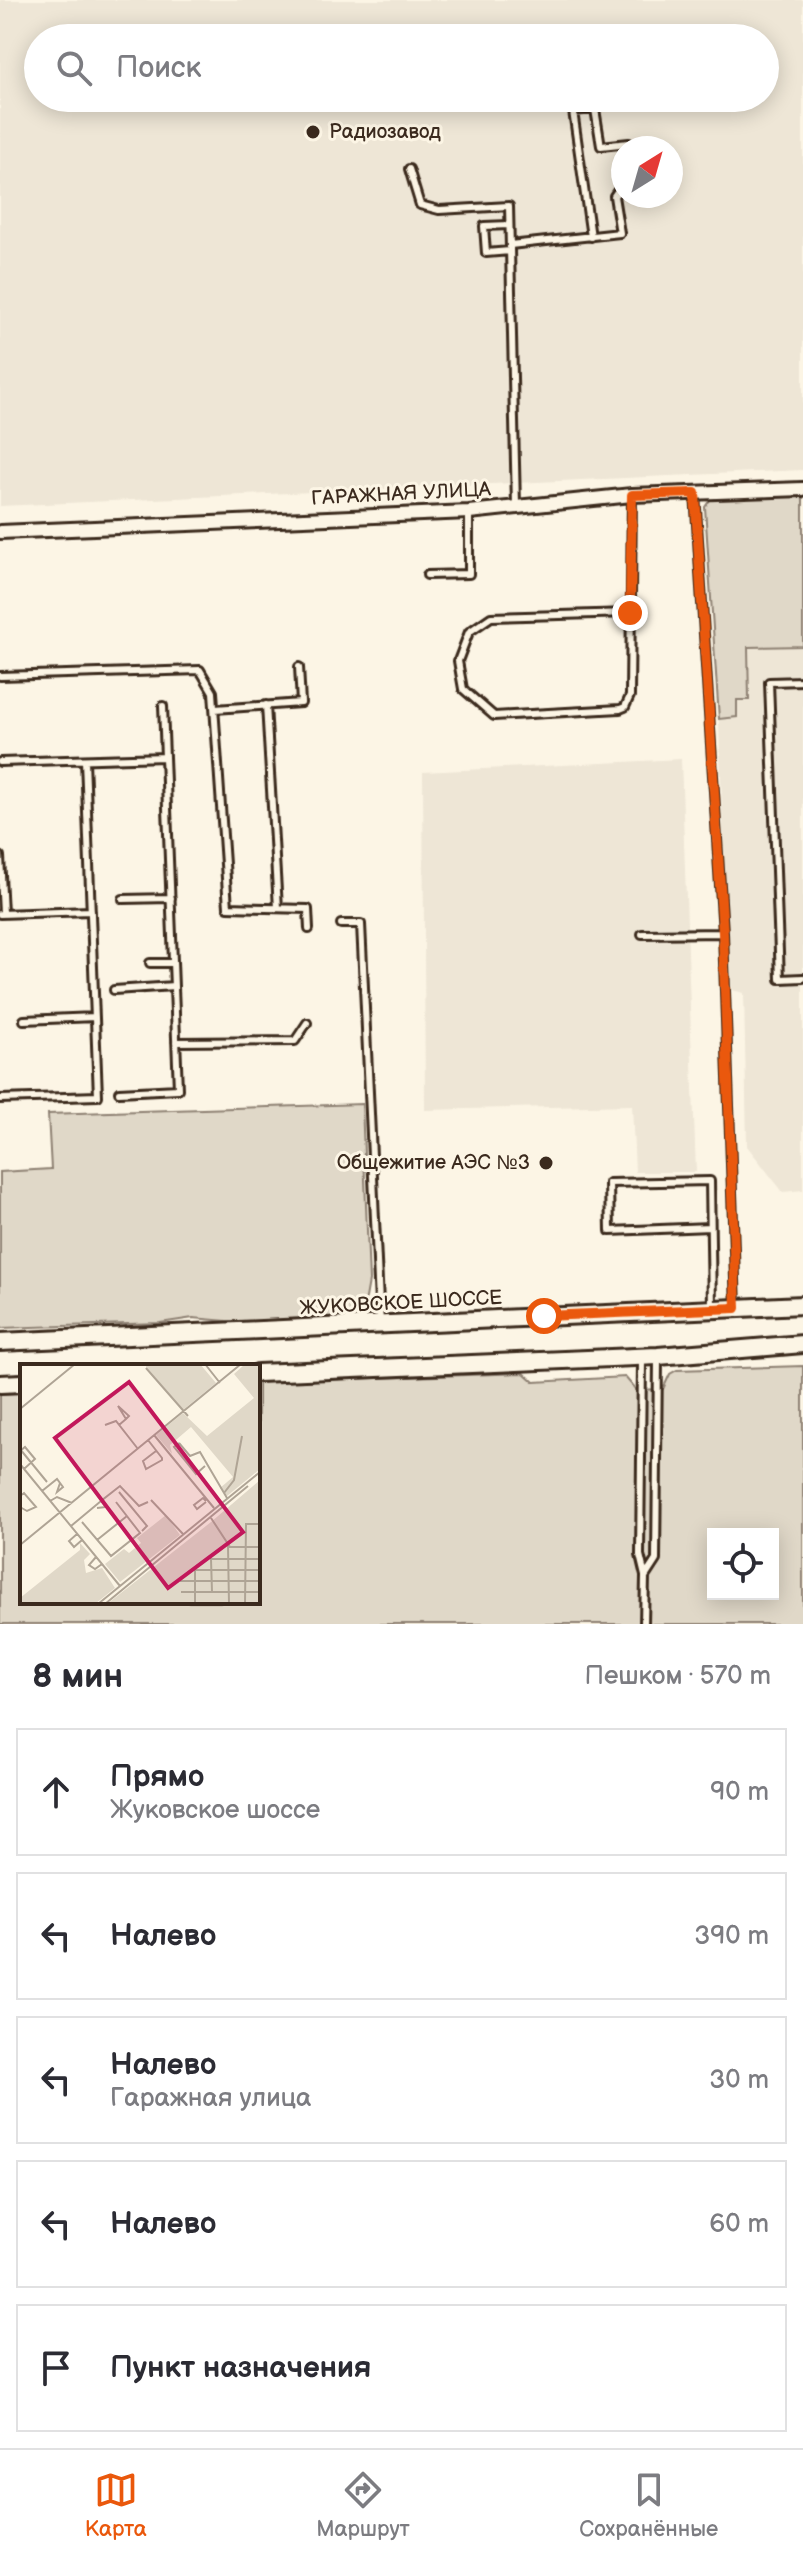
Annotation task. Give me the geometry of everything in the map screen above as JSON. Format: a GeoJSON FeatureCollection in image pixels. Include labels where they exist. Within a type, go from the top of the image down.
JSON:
{"type":"FeatureCollection","features":[{"type":"Feature","properties":{"kind":"main road","name":"ЖУКОВСКОЕ ШОССЕ"},"geometry":{"type":"LineString","coordinates":[[0,1342],[803,1305]]}},
{"type":"Feature","properties":{"kind":"main road"},"geometry":{"type":"LineString","coordinates":[[260,1373],[650,1356],[803,1344]]}},
{"type":"Feature","properties":{"kind":"main road"},"geometry":{"type":"LineString","coordinates":[[0,1384],[20,1383]]}},
{"type":"Feature","properties":{"kind":"street","name":"ГАРАЖНАЯ УЛИЦА"},"geometry":{"type":"LineString","coordinates":[[0,532],[469,512],[632,495],[803,489]]}},
{"type":"Feature","properties":{"kind":"lane"},"geometry":{"type":"LineString","coordinates":[[573,112],[591,237]]}},
{"type":"Feature","properties":{"kind":"lane"},"geometry":{"type":"LineString","coordinates":[[595,112],[601,146],[611,145]]}},
{"type":"Feature","properties":{"kind":"lane"},"geometry":{"type":"LineString","coordinates":[[409,169],[420,205],[439,210],[509,206],[516,506]]}},
{"type":"Feature","properties":{"kind":"lane"},"geometry":{"type":"LineString","coordinates":[[509,225],[484,226],[486,253],[620,233],[616,208]]}},
{"type":"Feature","properties":{"kind":"lane"},"geometry":{"type":"LineString","coordinates":[[695,493],[723,933],[736,1308]]}},
{"type":"Feature","properties":{"kind":"lane"},"geometry":{"type":"LineString","coordinates":[[630,613],[491,617],[469,632],[463,647],[458,661],[463,689],[494,716],[625,707],[630,696],[632,495]]}},
{"type":"Feature","properties":{"kind":"lane"},"geometry":{"type":"LineString","coordinates":[[427,575],[469,574],[469,512]]}},
{"type":"Feature","properties":{"kind":"lane"},"geometry":{"type":"LineString","coordinates":[[215,709],[301,703],[299,667]]}},
{"type":"Feature","properties":{"kind":"lane"},"geometry":{"type":"LineString","coordinates":[[0,676],[200,670],[213,692],[228,907],[308,909],[309,929]]}},
{"type":"Feature","properties":{"kind":"lane"},"geometry":{"type":"LineString","coordinates":[[803,681],[769,682],[780,979],[803,978]]}},
{"type":"Feature","properties":{"kind":"lane"},"geometry":{"type":"LineString","coordinates":[[266,705],[278,908]]}},
{"type":"Feature","properties":{"kind":"lane"},"geometry":{"type":"LineString","coordinates":[[119,1092],[178,1089],[163,706]]}},
{"type":"Feature","properties":{"kind":"lane"},"geometry":{"type":"LineString","coordinates":[[0,762],[165,757]]}},
{"type":"Feature","properties":{"kind":"lane"},"geometry":{"type":"LineString","coordinates":[[0,1099],[98,1096],[85,760]]}},
{"type":"Feature","properties":{"kind":"lane"},"geometry":{"type":"LineString","coordinates":[[0,856],[2,914],[91,911]]}},
{"type":"Feature","properties":{"kind":"lane"},"geometry":{"type":"LineString","coordinates":[[123,899],[171,898]]}},
{"type":"Feature","properties":{"kind":"lane"},"geometry":{"type":"LineString","coordinates":[[341,924],[361,924],[380,1324]]}},
{"type":"Feature","properties":{"kind":"lane"},"geometry":{"type":"LineString","coordinates":[[642,934],[723,933]]}},
{"type":"Feature","properties":{"kind":"lane"},"geometry":{"type":"LineString","coordinates":[[150,963],[173,963]]}},
{"type":"Feature","properties":{"kind":"lane"},"geometry":{"type":"LineString","coordinates":[[114,990],[174,986]]}},
{"type":"Feature","properties":{"kind":"lane"},"geometry":{"type":"LineString","coordinates":[[24,1020],[95,1017]]}},
{"type":"Feature","properties":{"kind":"lane"},"geometry":{"type":"LineString","coordinates":[[176,1042],[295,1041],[307,1023]]}},
{"type":"Feature","properties":{"kind":"lane"},"geometry":{"type":"LineString","coordinates":[[710,1227],[610,1231],[609,1183],[710,1181],[712,1308]]}},
{"type":"Feature","properties":{"kind":"lane"},"geometry":{"type":"LineString","coordinates":[[645,1577],[656,1560],[650,1356]]}},
{"type":"Feature","properties":{"kind":"lane"},"geometry":{"type":"LineString","coordinates":[[644,1624],[645,1577],[640,1555],[650,1356]]}},
{"type":"Feature","properties":{"kind":"shaded area"},"geometry":{"type":"Polygon","coordinates":[[[0,0],[803,0],[803,470],[0,506],[0,0]]]}},
{"type":"Feature","properties":{"kind":"shaded area"},"geometry":{"type":"Polygon","coordinates":[[[803,496],[803,646],[748,647],[749,700],[737,700],[737,717],[719,719],[705,507],[710,500],[716,499],[803,496]]]}},
{"type":"Feature","properties":{"kind":"shaded area"},"geometry":{"type":"Polygon","coordinates":[[[803,646],[803,1190],[783,1192],[747,1146],[744,993],[728,989],[719,719],[736,717],[737,700],[749,700],[748,647],[803,646]]]}},
{"type":"Feature","properties":{"kind":"shaded area"},"geometry":{"type":"Polygon","coordinates":[[[681,759],[696,1172],[635,1172],[632,1105],[425,1110],[423,772],[681,759]]]}},
{"type":"Feature","properties":{"kind":"shaded area"},"geometry":{"type":"Polygon","coordinates":[[[362,1104],[369,1281],[366,1298],[355,1316],[238,1322],[193,1318],[160,1323],[0,1328],[0,1172],[51,1169],[48,1114],[362,1104]]]}},
{"type":"Feature","properties":{"kind":"shaded area"},"geometry":{"type":"Polygon","coordinates":[[[803,1366],[803,1624],[0,1624],[0,1394],[20,1393],[20,1604],[260,1604],[260,1382],[524,1373],[534,1382],[625,1377],[636,1390],[663,1389],[670,1374],[677,1370],[803,1366]]]}},
{"type":"Feature","properties":{"kind":"place","name":"Радиозавод"},"geometry":{"type":"Point","coordinates":[313,132]}},
{"type":"Feature","properties":{"kind":"place","name":"Общежитие АЭС №3"},"geometry":{"type":"Point","coordinates":[546,1163]}},
{"type":"Feature","properties":{"kind":"route"},"geometry":{"type":"LineString","coordinates":[[544,1316],[736,1308],[723,933],[695,493],[632,495],[630,613]]}}]}
